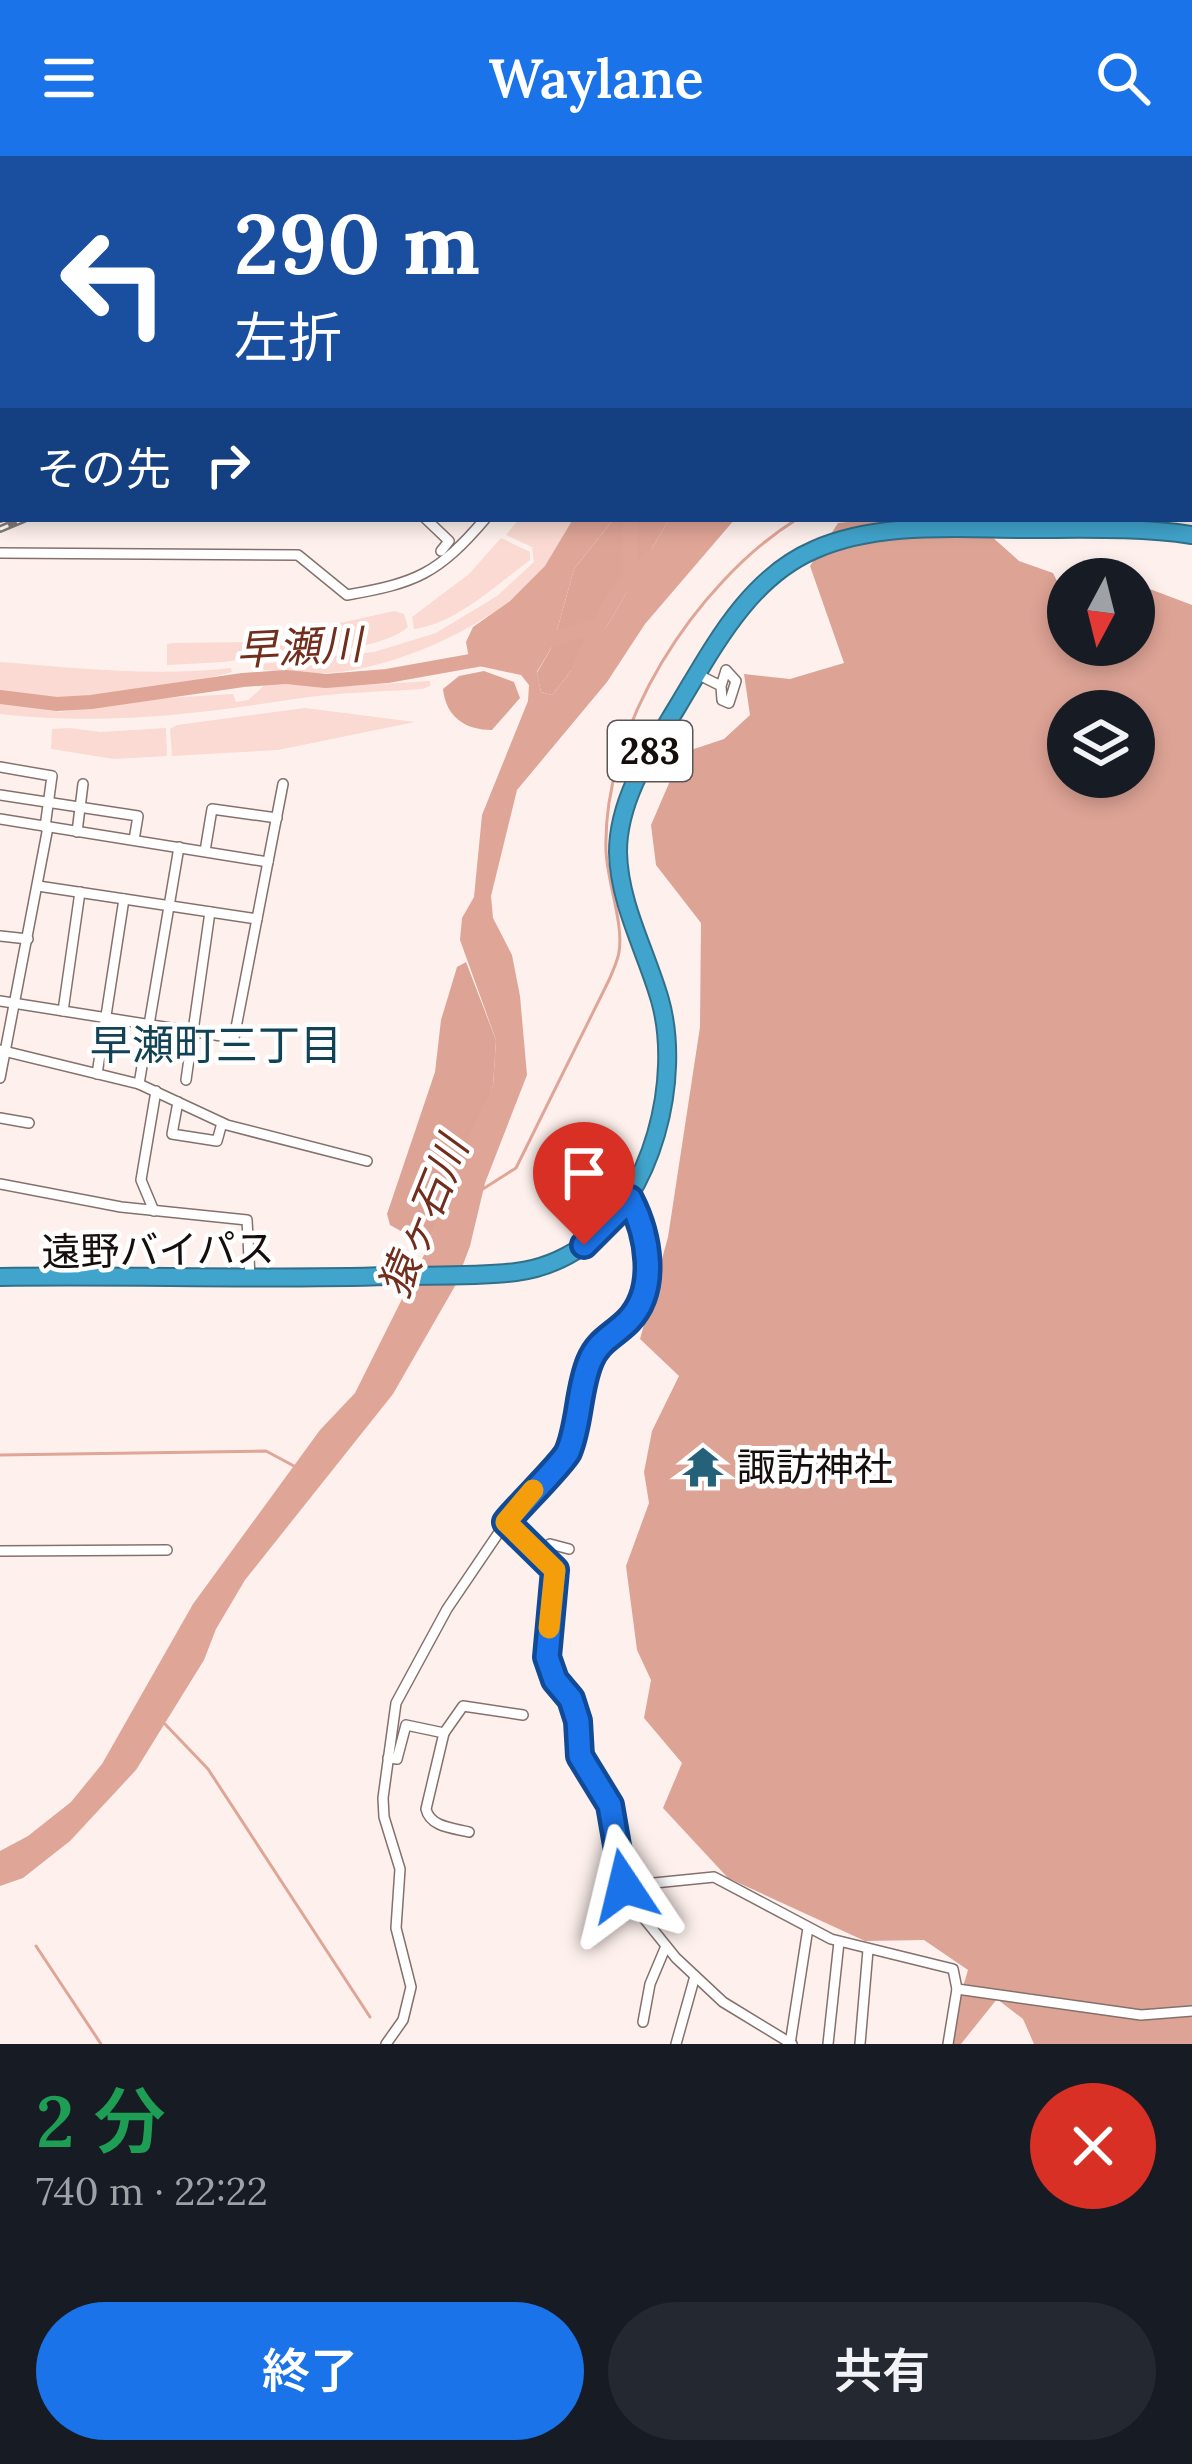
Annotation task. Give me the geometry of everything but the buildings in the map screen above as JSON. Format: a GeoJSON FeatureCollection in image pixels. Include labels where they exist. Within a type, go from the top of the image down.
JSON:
{"type":"FeatureCollection","features":[{"type":"Feature","properties":{"kind":"highway","name":"遠野バイパス"},"geometry":{"type":"LineString","coordinates":[[0,1281],[163,1285],[477,1274],[544,1266],[584,1245],[630,1199],[648,1164],[666,1062],[665,1022],[620,885],[620,825],[648,755],[730,620],[766,583],[812,550],[861,535],[1120,529],[1192,535]]}},
{"type":"Feature","properties":{"kind":"highway","name":"遠野バイパス"},"geometry":{"type":"LineString","coordinates":[[0,1281],[317,1278]]}},
{"type":"Feature","properties":{"kind":"street"},"geometry":{"type":"LineString","coordinates":[[429,522],[449,541],[441,551]]}},
{"type":"Feature","properties":{"kind":"street"},"geometry":{"type":"LineString","coordinates":[[0,553],[298,555],[346,595],[406,584],[426,575],[482,522]]}},
{"type":"Feature","properties":{"kind":"street"},"geometry":{"type":"LineString","coordinates":[[697,674],[721,686]]}},
{"type":"Feature","properties":{"kind":"street"},"geometry":{"type":"LineString","coordinates":[[0,767],[52,776],[38,886],[0,1078]]}},
{"type":"Feature","properties":{"kind":"street"},"geometry":{"type":"LineString","coordinates":[[77,832],[83,784]]}},
{"type":"Feature","properties":{"kind":"street"},"geometry":{"type":"LineString","coordinates":[[0,1000],[233,1038],[283,784]]}},
{"type":"Feature","properties":{"kind":"street"},"geometry":{"type":"LineString","coordinates":[[0,795],[138,816],[134,840]]}},
{"type":"Feature","properties":{"kind":"street"},"geometry":{"type":"LineString","coordinates":[[205,851],[212,808],[277,818]]}},
{"type":"Feature","properties":{"kind":"street"},"geometry":{"type":"LineString","coordinates":[[0,819],[268,862]]}},
{"type":"Feature","properties":{"kind":"street"},"geometry":{"type":"LineString","coordinates":[[139,1084],[179,847]]}},
{"type":"Feature","properties":{"kind":"street"},"geometry":{"type":"LineString","coordinates":[[38,886],[257,919]]}},
{"type":"Feature","properties":{"kind":"street"},"geometry":{"type":"LineString","coordinates":[[63,1011],[80,892]]}},
{"type":"Feature","properties":{"kind":"street"},"geometry":{"type":"LineString","coordinates":[[97,1074],[124,899]]}},
{"type":"Feature","properties":{"kind":"street"},"geometry":{"type":"LineString","coordinates":[[186,1080],[210,912]]}},
{"type":"Feature","properties":{"kind":"street"},"geometry":{"type":"LineString","coordinates":[[0,936],[28,939]]}},
{"type":"Feature","properties":{"kind":"street"},"geometry":{"type":"LineString","coordinates":[[3,1051],[139,1084],[222,1123],[367,1161]]}},
{"type":"Feature","properties":{"kind":"street"},"geometry":{"type":"LineString","coordinates":[[154,1211],[141,1180],[156,1091]]}},
{"type":"Feature","properties":{"kind":"street"},"geometry":{"type":"LineString","coordinates":[[178,1102],[172,1134],[217,1141],[222,1123]]}},
{"type":"Feature","properties":{"kind":"street"},"geometry":{"type":"LineString","coordinates":[[0,1118],[29,1123]]}},
{"type":"Feature","properties":{"kind":"street"},"geometry":{"type":"LineString","coordinates":[[0,1184],[154,1211],[247,1220],[250,1276]]}},
{"type":"Feature","properties":{"kind":"street"},"geometry":{"type":"LineString","coordinates":[[386,2044],[403,2020],[411,1987],[396,1928],[400,1869],[384,1817],[396,1703],[447,1609],[506,1522],[567,1454],[587,1366],[598,1343],[640,1306],[647,1268],[646,1229],[630,1199]]}},
{"type":"Feature","properties":{"kind":"street"},"geometry":{"type":"LineString","coordinates":[[506,1522],[555,1570],[547,1657],[555,1680],[571,1699],[580,1756],[610,1805],[624,1886],[666,1946],[723,2002],[791,2044],[808,1928]]}},
{"type":"Feature","properties":{"kind":"street"},"geometry":{"type":"LineString","coordinates":[[538,1551],[550,1544],[569,1549]]}},
{"type":"Feature","properties":{"kind":"street"},"geometry":{"type":"LineString","coordinates":[[0,1551],[167,1550]]}},
{"type":"Feature","properties":{"kind":"street"},"geometry":{"type":"LineString","coordinates":[[469,1832],[435,1823],[426,1809],[444,1733],[463,1706],[523,1714]]}},
{"type":"Feature","properties":{"kind":"street"},"geometry":{"type":"LineString","coordinates":[[388,1758],[397,1759],[406,1725],[444,1733]]}},
{"type":"Feature","properties":{"kind":"street"},"geometry":{"type":"LineString","coordinates":[[624,1886],[714,1877],[839,1942],[953,1969],[957,1989],[948,2044]]}},
{"type":"Feature","properties":{"kind":"street"},"geometry":{"type":"LineString","coordinates":[[828,2044],[839,1942]]}},
{"type":"Feature","properties":{"kind":"street"},"geometry":{"type":"LineString","coordinates":[[643,2022],[650,1984],[666,1946]]}},
{"type":"Feature","properties":{"kind":"street"},"geometry":{"type":"LineString","coordinates":[[860,2044],[868,1950]]}},
{"type":"Feature","properties":{"kind":"street"},"geometry":{"type":"LineString","coordinates":[[676,2044],[695,1976]]}},
{"type":"Feature","properties":{"kind":"street"},"geometry":{"type":"LineString","coordinates":[[957,1989],[1141,2015],[1192,2012]]}},
{"type":"Feature","properties":{"kind":"shaded area"},"geometry":{"type":"Polygon","coordinates":[[[517,522],[571,522],[545,567],[526,587],[446,639],[355,670],[253,669],[252,665],[374,652],[436,633],[497,596],[534,562],[532,547],[506,535],[517,522]]]}},
{"type":"Feature","properties":{"kind":"shaded area"},"geometry":{"type":"Polygon","coordinates":[[[571,522],[612,522],[574,569],[553,645],[537,672],[541,692],[552,695],[608,624],[667,522],[732,522],[645,624],[607,682],[517,790],[491,896],[493,918],[512,955],[527,1075],[485,1183],[455,1286],[393,1394],[245,1580],[204,1660],[136,1770],[70,1841],[23,1878],[0,1886],[0,1851],[71,1802],[102,1764],[193,1604],[320,1430],[355,1393],[424,1255],[493,1086],[496,1040],[460,940],[462,918],[474,897],[482,815],[528,701],[529,685],[521,675],[470,664],[466,642],[473,627],[510,601],[545,566],[571,522]]]}},
{"type":"Feature","properties":{"kind":"shaded area"},"geometry":{"type":"Polygon","coordinates":[[[612,522],[667,522],[608,624],[552,695],[541,692],[537,673],[553,645],[574,569],[612,522]]]}},
{"type":"Feature","properties":{"kind":"shaded area"},"geometry":{"type":"Polygon","coordinates":[[[975,522],[1019,561],[1047,571],[1047,666],[1155,666],[1155,591],[1192,605],[1192,2044],[1034,2044],[1023,2019],[997,1999],[961,2044],[946,2044],[968,1970],[924,1940],[865,1941],[728,1878],[663,1808],[682,1763],[644,1718],[651,1680],[637,1650],[626,1566],[649,1503],[644,1472],[652,1431],[679,1376],[640,1339],[668,1237],[700,1027],[701,923],[656,865],[651,825],[682,753],[724,739],[750,715],[744,674],[790,679],[844,663],[810,566],[838,523],[975,522]]]}},
{"type":"Feature","properties":{"kind":"shaded area"},"geometry":{"type":"Polygon","coordinates":[[[501,538],[530,552],[530,560],[460,612],[414,629],[412,617],[469,574],[501,538]]]}},
{"type":"Feature","properties":{"kind":"shaded area"},"geometry":{"type":"Polygon","coordinates":[[[394,611],[404,614],[408,627],[398,634],[340,649],[298,649],[296,637],[304,631],[394,611]]]}},
{"type":"Feature","properties":{"kind":"shaded area"},"geometry":{"type":"Polygon","coordinates":[[[292,636],[294,651],[167,665],[167,644],[292,636]]]}},
{"type":"Feature","properties":{"kind":"shaded area"},"geometry":{"type":"Polygon","coordinates":[[[0,662],[144,672],[231,668],[232,672],[146,690],[57,697],[0,690],[0,662]]]}},
{"type":"Feature","properties":{"kind":"shaded area"},"geometry":{"type":"Polygon","coordinates":[[[484,671],[514,682],[520,698],[492,730],[458,720],[443,689],[459,676],[484,671]]]}},
{"type":"Feature","properties":{"kind":"shaded area"},"geometry":{"type":"Polygon","coordinates":[[[430,681],[422,689],[332,694],[152,716],[79,719],[0,714],[0,702],[60,712],[132,700],[233,694],[236,702],[248,700],[266,684],[430,681]]]}},
{"type":"Feature","properties":{"kind":"shaded area"},"geometry":{"type":"Polygon","coordinates":[[[305,708],[415,722],[278,750],[172,756],[170,729],[177,725],[305,708]]]}},
{"type":"Feature","properties":{"kind":"shaded area"},"geometry":{"type":"Polygon","coordinates":[[[166,728],[167,756],[114,759],[51,749],[52,729],[100,732],[166,728]]]}},
{"type":"Feature","properties":{"kind":"shaded area"},"geometry":{"type":"Polygon","coordinates":[[[466,962],[496,1040],[493,1086],[430,1239],[417,1240],[390,1225],[387,1214],[435,1072],[441,1020],[457,967],[466,962]]]}},
{"type":"Feature","properties":{"kind":"waterway"},"geometry":{"type":"LineString","coordinates":[[630,522],[630,573]]}},
{"type":"Feature","properties":{"kind":"waterway"},"geometry":{"type":"LineString","coordinates":[[483,1189],[516,1168],[618,958],[619,929],[606,851],[609,804],[638,708],[691,619],[724,580],[793,522]]}},
{"type":"Feature","properties":{"kind":"waterway","name":"猿ヶ石川"},"geometry":{"type":"LineString","coordinates":[[578,671],[617,594],[653,556]]}},
{"type":"Feature","properties":{"kind":"waterway","name":"早瀬川"},"geometry":{"type":"LineString","coordinates":[[539,644],[597,625]]}},
{"type":"Feature","properties":{"kind":"waterway","name":"早瀬川"},"geometry":{"type":"LineString","coordinates":[[0,697],[57,704],[91,702],[243,680],[387,676],[482,659]]}},
{"type":"Feature","properties":{"kind":"waterway"},"geometry":{"type":"LineString","coordinates":[[0,1455],[266,1451],[294,1466]]}},
{"type":"Feature","properties":{"kind":"waterway"},"geometry":{"type":"LineString","coordinates":[[165,1724],[208,1769],[370,2017]]}},
{"type":"Feature","properties":{"kind":"waterway"},"geometry":{"type":"LineString","coordinates":[[36,1946],[101,2044]]}},
{"type":"Feature","properties":{"kind":"railway"},"geometry":{"type":"LineString","coordinates":[[0,529],[17,522]]}},
{"type":"Feature","properties":{"kind":"slow traffic"},"geometry":{"type":"LineString","coordinates":[[533,1490],[506,1522],[555,1570],[549,1628]]}},
{"type":"Feature","properties":{"kind":"place","name":"諏訪神社"},"geometry":{"type":"Point","coordinates":[703,1467]}},
{"type":"Feature","properties":{"kind":"district","name":"早瀬町三丁目"},"geometry":{"type":"Point","coordinates":[216,1045]}},
{"type":"Feature","properties":{"kind":"route"},"geometry":{"type":"LineString","coordinates":[[584,1245],[630,1199],[646,1229],[647,1268],[640,1306],[598,1343],[587,1366],[567,1454],[506,1522],[555,1570],[547,1657],[555,1680],[571,1699],[580,1756],[610,1805],[624,1886]]}}]}
